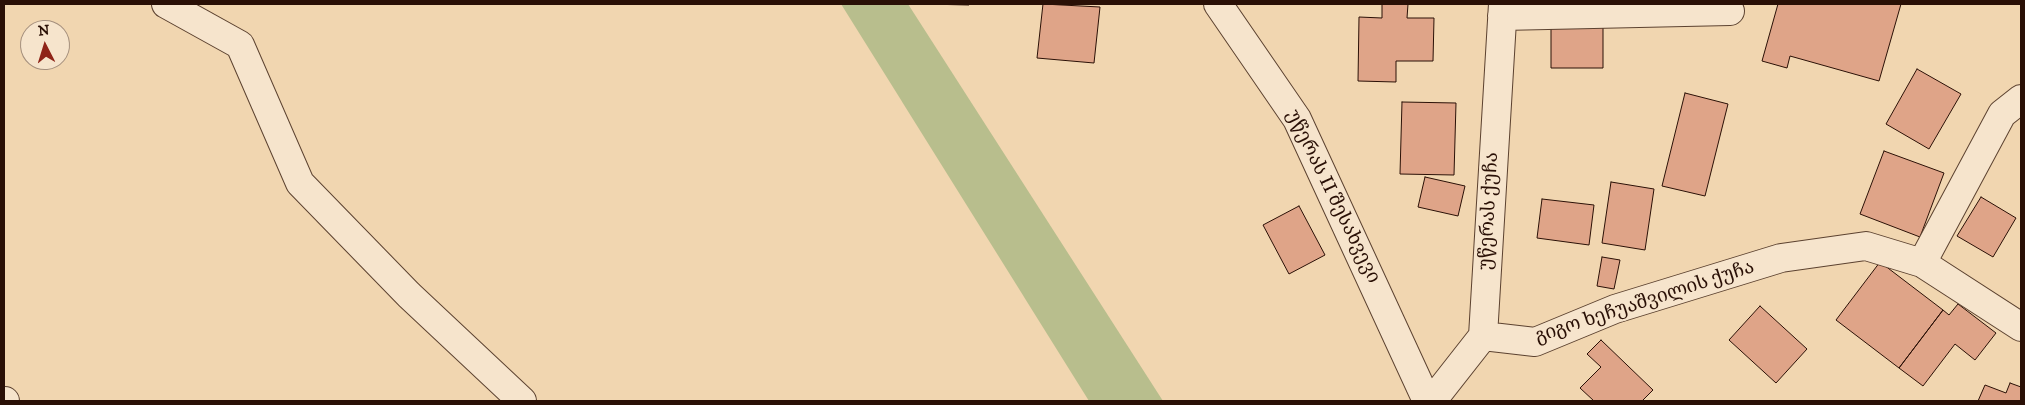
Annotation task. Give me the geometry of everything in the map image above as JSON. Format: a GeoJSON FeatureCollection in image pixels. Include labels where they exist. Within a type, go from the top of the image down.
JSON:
{"type":"FeatureCollection","features":[{"type":"Feature","properties":{"kind":"street"},"geometry":{"type":"LineString","coordinates":[[166,4],[240,45],[300,183],[409,295],[522,401]]}},
{"type":"Feature","properties":{"kind":"street","name":"უწერას II შესახვევი"},"geometry":{"type":"LineString","coordinates":[[1218,4],[1297,119],[1428,401]]}},
{"type":"Feature","properties":{"kind":"street"},"geometry":{"type":"LineString","coordinates":[[1502,10],[1730,11]]}},
{"type":"Feature","properties":{"kind":"street","name":"უწერას ქუჩა"},"geometry":{"type":"LineString","coordinates":[[1483,336],[1502,10]]}},
{"type":"Feature","properties":{"kind":"street"},"geometry":{"type":"LineString","coordinates":[[1922,263],[2002,114],[2021,99]]}},
{"type":"Feature","properties":{"kind":"street","name":"გიგო ხეჩუაშვილის ქუჩა"},"geometry":{"type":"LineString","coordinates":[[1483,336],[1535,342],[1615,309],[1782,258],[1866,246],[1922,263],[2021,327]]}},
{"type":"Feature","properties":{"kind":"street"},"geometry":{"type":"LineString","coordinates":[[1432,401],[1483,336]]}},
{"type":"Feature","properties":{"kind":"green space"},"geometry":{"type":"Polygon","coordinates":[[[841,4],[908,4],[1163,401],[1089,401],[841,4]]]}},
{"type":"Feature","properties":{"kind":"building"},"geometry":{"type":"Polygon","coordinates":[[[925,4],[969,4],[969,5],[925,4]]]}},
{"type":"Feature","properties":{"kind":"building"},"geometry":{"type":"Polygon","coordinates":[[[1043,4],[1100,7],[1094,63],[1037,58],[1043,4]]]}},
{"type":"Feature","properties":{"kind":"building"},"geometry":{"type":"Polygon","coordinates":[[[1382,4],[1408,4],[1407,18],[1434,18],[1433,61],[1396,61],[1396,82],[1358,81],[1359,17],[1382,18],[1382,4]]]}},
{"type":"Feature","properties":{"kind":"building"},"geometry":{"type":"Polygon","coordinates":[[[1778,4],[1901,4],[1879,81],[1790,56],[1787,68],[1762,61],[1778,4]]]}},
{"type":"Feature","properties":{"kind":"building"},"geometry":{"type":"Polygon","coordinates":[[[1551,24],[1603,24],[1603,68],[1551,68],[1551,24]]]}},
{"type":"Feature","properties":{"kind":"building"},"geometry":{"type":"Polygon","coordinates":[[[1917,69],[1961,94],[1929,149],[1886,124],[1917,69]]]}},
{"type":"Feature","properties":{"kind":"building"},"geometry":{"type":"Polygon","coordinates":[[[1685,93],[1728,104],[1705,196],[1662,186],[1685,93]]]}},
{"type":"Feature","properties":{"kind":"building"},"geometry":{"type":"Polygon","coordinates":[[[1402,102],[1456,103],[1454,175],[1400,174],[1402,102]]]}},
{"type":"Feature","properties":{"kind":"building"},"geometry":{"type":"Polygon","coordinates":[[[1884,151],[1944,173],[1920,237],[1860,214],[1884,151]]]}},
{"type":"Feature","properties":{"kind":"building"},"geometry":{"type":"Polygon","coordinates":[[[1425,177],[1465,186],[1458,216],[1418,207],[1425,177]]]}},
{"type":"Feature","properties":{"kind":"building"},"geometry":{"type":"Polygon","coordinates":[[[1611,182],[1654,189],[1645,250],[1602,243],[1611,182]]]}},
{"type":"Feature","properties":{"kind":"building"},"geometry":{"type":"Polygon","coordinates":[[[1981,197],[2016,218],[1993,257],[1957,236],[1981,197]]]}},
{"type":"Feature","properties":{"kind":"building"},"geometry":{"type":"Polygon","coordinates":[[[1542,199],[1594,205],[1589,245],[1537,238],[1542,199]]]}},
{"type":"Feature","properties":{"kind":"building"},"geometry":{"type":"Polygon","coordinates":[[[1299,206],[1325,255],[1289,274],[1263,225],[1299,206]]]}},
{"type":"Feature","properties":{"kind":"building"},"geometry":{"type":"Polygon","coordinates":[[[1602,257],[1620,260],[1614,289],[1597,286],[1602,257]]]}},
{"type":"Feature","properties":{"kind":"building"},"geometry":{"type":"Polygon","coordinates":[[[1880,262],[1943,310],[1899,368],[1836,320],[1880,262]]]}},
{"type":"Feature","properties":{"kind":"building"},"geometry":{"type":"Polygon","coordinates":[[[1958,304],[1996,333],[1975,360],[1955,344],[1923,386],[1899,368],[1943,310],[1949,315],[1958,304]]]}},
{"type":"Feature","properties":{"kind":"building"},"geometry":{"type":"Polygon","coordinates":[[[1760,306],[1807,349],[1776,383],[1729,340],[1760,306]]]}},
{"type":"Feature","properties":{"kind":"building"},"geometry":{"type":"Polygon","coordinates":[[[1601,340],[1653,390],[1642,401],[1594,401],[1580,388],[1601,367],[1587,354],[1601,340]]]}},
{"type":"Feature","properties":{"kind":"building"},"geometry":{"type":"Polygon","coordinates":[[[2010,383],[2021,387],[2021,401],[1978,401],[1985,385],[2006,393],[2010,383]]]}}]}
